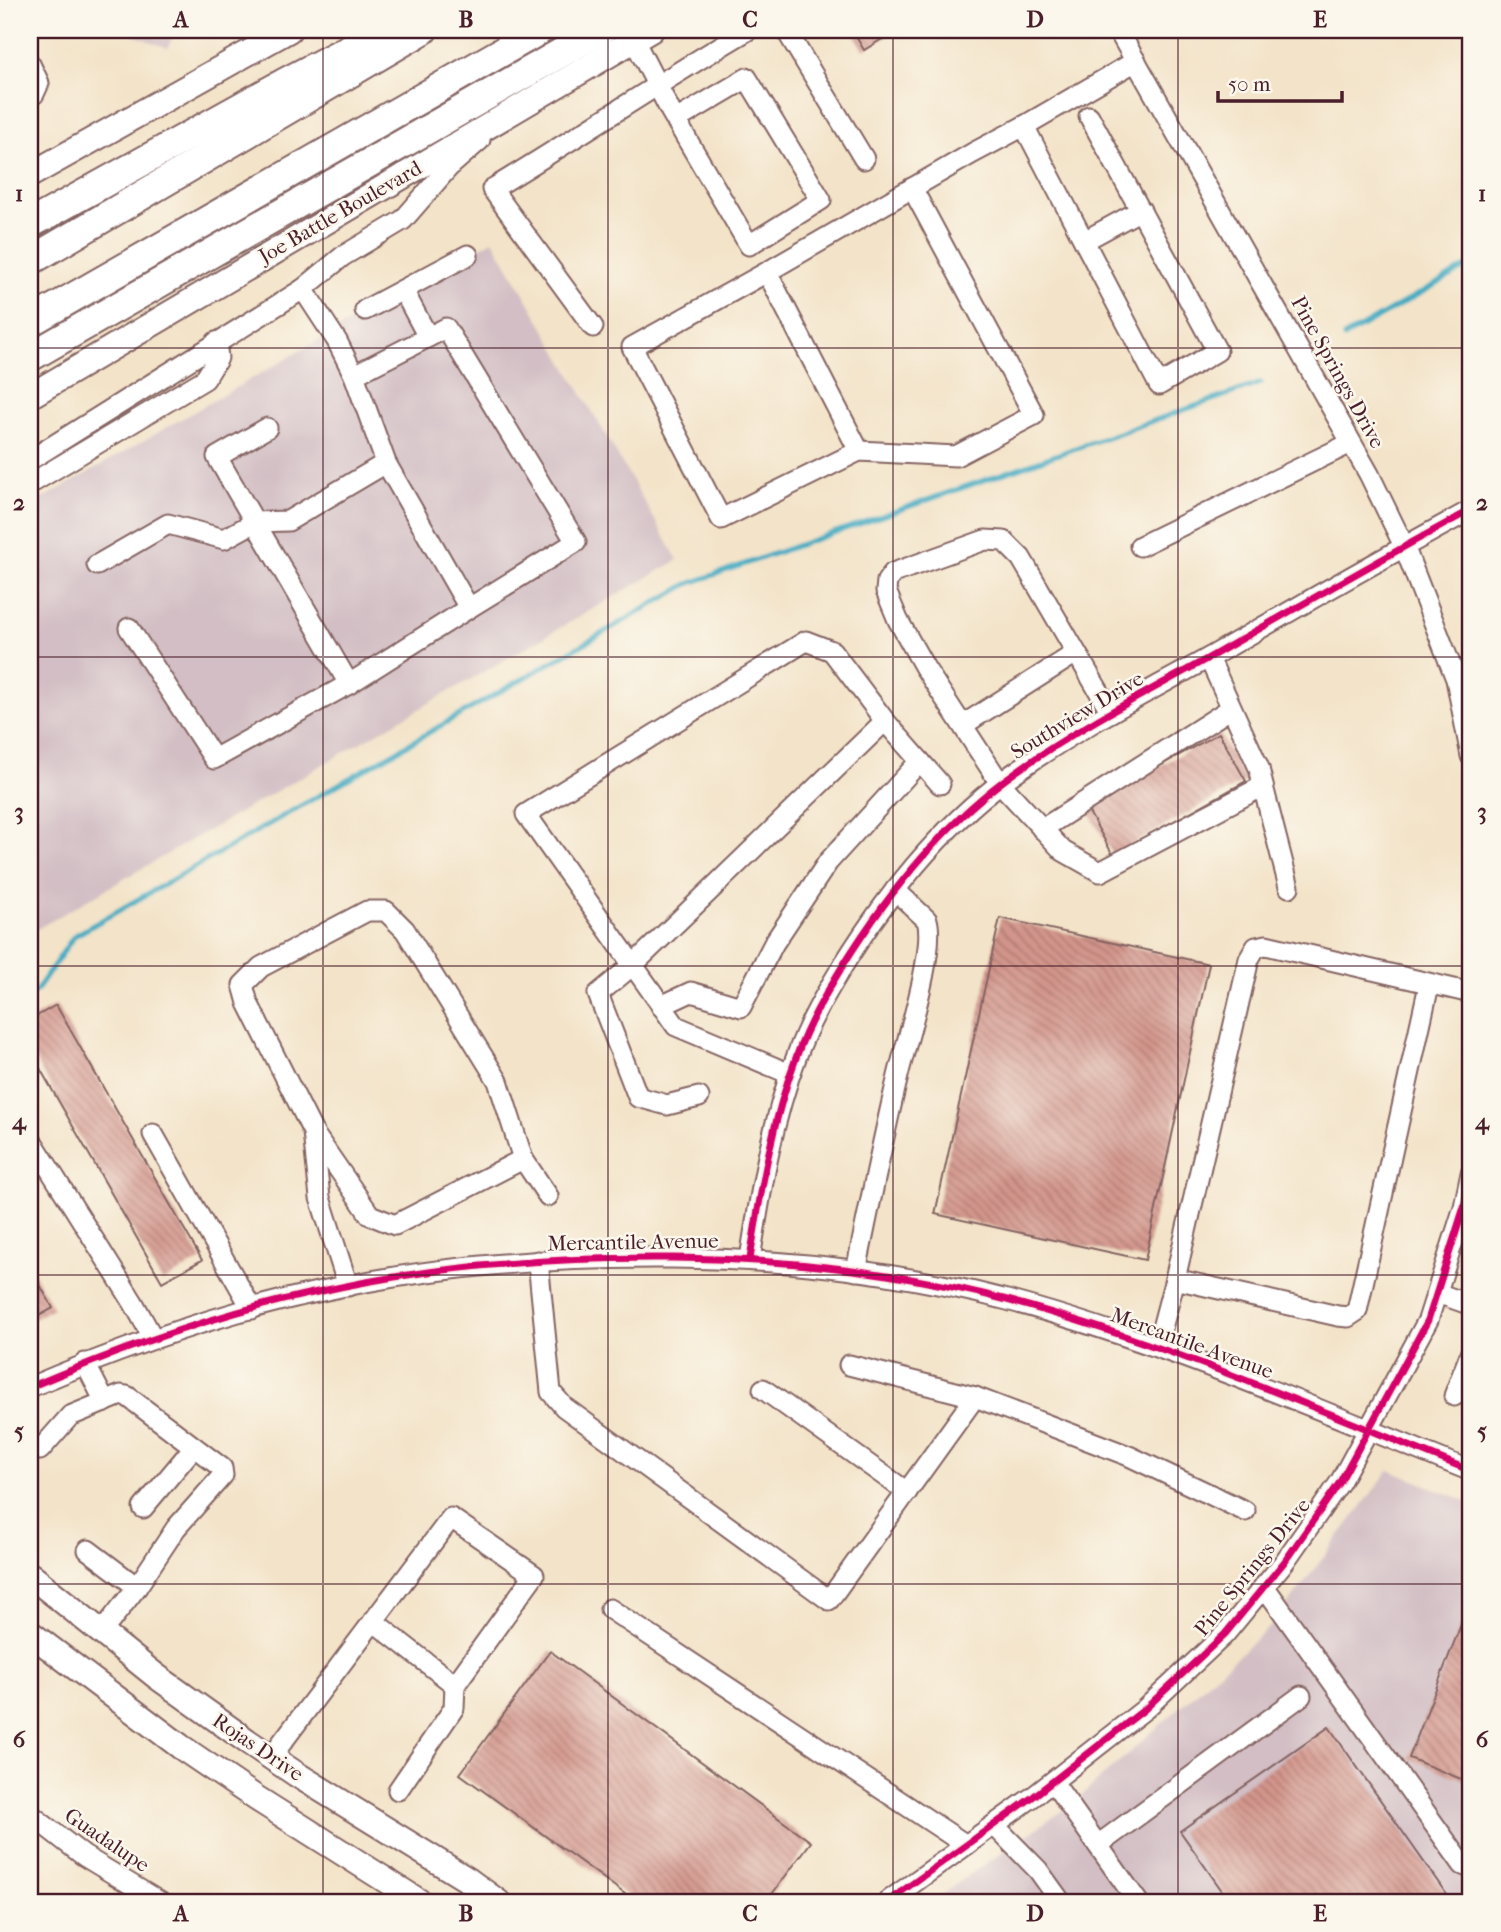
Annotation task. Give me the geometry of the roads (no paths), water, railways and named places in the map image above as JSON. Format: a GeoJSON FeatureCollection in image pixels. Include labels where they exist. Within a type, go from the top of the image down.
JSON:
{"type":"FeatureCollection","features":[{"type":"Feature","properties":{"kind":"highway"},"geometry":{"type":"LineString","coordinates":[[30,224],[385,30]]}},
{"type":"Feature","properties":{"kind":"highway"},"geometry":{"type":"LineString","coordinates":[[30,261],[423,30]]}},
{"type":"Feature","properties":{"kind":"highway"},"geometry":{"type":"LineString","coordinates":[[30,322],[540,30]]}},
{"type":"Feature","properties":{"kind":"highway"},"geometry":{"type":"LineString","coordinates":[[30,357],[601,30]]}},
{"type":"Feature","properties":{"kind":"main road"},"geometry":{"type":"LineString","coordinates":[[30,175],[289,30]]}},
{"type":"Feature","properties":{"kind":"main road","name":"Joe Battle Boulevard"},"geometry":{"type":"LineString","coordinates":[[30,396],[643,35]]}},
{"type":"Feature","properties":{"kind":"main road","name":"Rojas Drive"},"geometry":{"type":"LineString","coordinates":[[30,1575],[156,1676],[271,1757],[468,1880],[498,1902]]}},
{"type":"Feature","properties":{"kind":"main road","name":"Rojas Drive"},"geometry":{"type":"LineString","coordinates":[[30,1633],[191,1754],[421,1902]]}},
{"type":"Feature","properties":{"kind":"street"},"geometry":{"type":"LineString","coordinates":[[593,327],[492,189],[586,132],[657,83],[748,30]]}},
{"type":"Feature","properties":{"kind":"street"},"geometry":{"type":"LineString","coordinates":[[786,30],[864,159]]}},
{"type":"Feature","properties":{"kind":"street","name":"Pine Springs Drive"},"geometry":{"type":"LineString","coordinates":[[1118,30],[1351,443],[1405,546],[1456,679],[1471,756]]}},
{"type":"Feature","properties":{"kind":"street"},"geometry":{"type":"LineString","coordinates":[[643,35],[657,83],[676,120],[749,245],[821,200],[747,78],[676,120]]}},
{"type":"Feature","properties":{"kind":"street"},"geometry":{"type":"LineString","coordinates":[[912,188],[1034,415],[956,456],[859,451],[721,519],[632,347],[767,272],[912,188],[1136,61]]}},
{"type":"Feature","properties":{"kind":"street"},"geometry":{"type":"LineString","coordinates":[[30,64],[39,83],[34,94],[30,96]]}},
{"type":"Feature","properties":{"kind":"street"},"geometry":{"type":"LineString","coordinates":[[30,460],[303,289],[343,256],[402,220],[449,167],[516,110]]}},
{"type":"Feature","properties":{"kind":"street"},"geometry":{"type":"LineString","coordinates":[[1024,126],[1159,385],[1217,351],[1089,116]]}},
{"type":"Feature","properties":{"kind":"street"},"geometry":{"type":"LineString","coordinates":[[1084,241],[1141,211]]}},
{"type":"Feature","properties":{"kind":"street"},"geometry":{"type":"LineString","coordinates":[[365,310],[468,256]]}},
{"type":"Feature","properties":{"kind":"street"},"geometry":{"type":"LineString","coordinates":[[767,272],[859,451]]}},
{"type":"Feature","properties":{"kind":"street"},"geometry":{"type":"LineString","coordinates":[[303,289],[337,341],[354,375],[386,463],[469,608]]}},
{"type":"Feature","properties":{"kind":"street"},"geometry":{"type":"LineString","coordinates":[[403,290],[428,337]]}},
{"type":"Feature","properties":{"kind":"street"},"geometry":{"type":"LineString","coordinates":[[129,628],[214,759],[349,684],[576,542],[446,328],[354,375]]}},
{"type":"Feature","properties":{"kind":"street"},"geometry":{"type":"LineString","coordinates":[[30,484],[205,379],[218,358],[216,342]]}},
{"type":"Feature","properties":{"kind":"street"},"geometry":{"type":"LineString","coordinates":[[267,428],[217,457],[349,684]]}},
{"type":"Feature","properties":{"kind":"street"},"geometry":{"type":"LineString","coordinates":[[1140,546],[1351,443]]}},
{"type":"Feature","properties":{"kind":"street"},"geometry":{"type":"LineString","coordinates":[[97,565],[168,524],[224,539],[255,522],[288,521],[386,463]]}},
{"type":"Feature","properties":{"kind":"street","name":"Southview Drive"},"geometry":{"type":"LineString","coordinates":[[750,1259],[765,1161],[774,1125],[790,1074],[811,1022],[862,935],[895,890],[935,843],[1000,783],[1111,712],[1471,510]]}},
{"type":"Feature","properties":{"kind":"street"},"geometry":{"type":"LineString","coordinates":[[1111,712],[1021,558],[1009,544],[996,539],[985,540],[893,573],[887,581],[886,591],[898,620],[962,725],[1000,783],[1063,852],[1100,872],[1263,786]]}},
{"type":"Feature","properties":{"kind":"street"},"geometry":{"type":"LineString","coordinates":[[790,1074],[676,1026],[526,814],[806,641],[832,651],[884,721],[940,783]]}},
{"type":"Feature","properties":{"kind":"street"},"geometry":{"type":"LineString","coordinates":[[962,725],[1076,653]]}},
{"type":"Feature","properties":{"kind":"street"},"geometry":{"type":"LineString","coordinates":[[1209,658],[1259,768],[1289,887]]}},
{"type":"Feature","properties":{"kind":"street"},"geometry":{"type":"LineString","coordinates":[[1042,829],[1230,709]]}},
{"type":"Feature","properties":{"kind":"street"},"geometry":{"type":"LineString","coordinates":[[699,1097],[667,1105],[638,1097],[598,993],[633,965],[884,721]]}},
{"type":"Feature","properties":{"kind":"street"},"geometry":{"type":"LineString","coordinates":[[661,1006],[691,992],[741,1007],[774,943],[828,862],[920,761]]}},
{"type":"Feature","properties":{"kind":"street"},"geometry":{"type":"LineString","coordinates":[[856,1270],[898,1074],[922,980],[929,935],[927,920],[895,890]]}},
{"type":"Feature","properties":{"kind":"street"},"geometry":{"type":"LineString","coordinates":[[523,1159],[395,1226],[370,1215],[313,1132],[248,1003],[243,985],[261,967],[366,911],[386,911],[405,929],[498,1081],[523,1159],[548,1196]]}},
{"type":"Feature","properties":{"kind":"street"},"geometry":{"type":"LineString","coordinates":[[1157,1347],[1248,959],[1256,947],[1266,945],[1471,993]]}},
{"type":"Feature","properties":{"kind":"street"},"geometry":{"type":"LineString","coordinates":[[1175,1279],[1338,1316],[1348,1317],[1357,1311],[1429,985]]}},
{"type":"Feature","properties":{"kind":"street"},"geometry":{"type":"LineString","coordinates":[[313,1132],[320,1198],[348,1286]]}},
{"type":"Feature","properties":{"kind":"street"},"geometry":{"type":"LineString","coordinates":[[153,1134],[252,1309]]}},
{"type":"Feature","properties":{"kind":"street"},"geometry":{"type":"LineString","coordinates":[[30,1138],[153,1338]]}},
{"type":"Feature","properties":{"kind":"street","name":"Pine Springs Drive"},"geometry":{"type":"LineString","coordinates":[[887,1902],[1053,1782],[1145,1709],[1225,1634],[1264,1586],[1340,1482],[1428,1320],[1464,1207],[1471,1173]]}},
{"type":"Feature","properties":{"kind":"street","name":"Mercantile Avenue"},"geometry":{"type":"LineString","coordinates":[[30,1387],[153,1338],[252,1309],[348,1286],[434,1271],[538,1261],[750,1259],[856,1270],[923,1281],[1002,1299],[1157,1347],[1371,1429],[1471,1471]]}},
{"type":"Feature","properties":{"kind":"street"},"geometry":{"type":"LineString","coordinates":[[538,1261],[551,1392],[564,1407],[829,1600],[975,1397]]}},
{"type":"Feature","properties":{"kind":"street"},"geometry":{"type":"LineString","coordinates":[[1437,1293],[1471,1305]]}},
{"type":"Feature","properties":{"kind":"street"},"geometry":{"type":"LineString","coordinates":[[1454,1396],[1471,1352]]}},
{"type":"Feature","properties":{"kind":"street"},"geometry":{"type":"LineString","coordinates":[[85,1363],[105,1402]]}},
{"type":"Feature","properties":{"kind":"street"},"geometry":{"type":"LineString","coordinates":[[849,1365],[975,1397],[1129,1456],[1245,1511]]}},
{"type":"Feature","properties":{"kind":"street"},"geometry":{"type":"LineString","coordinates":[[763,1389],[907,1492]]}},
{"type":"Feature","properties":{"kind":"street"},"geometry":{"type":"LineString","coordinates":[[40,1450],[70,1416],[127,1395],[222,1468],[223,1475],[176,1528],[137,1587],[101,1633]]}},
{"type":"Feature","properties":{"kind":"street"},"geometry":{"type":"LineString","coordinates":[[143,1508],[194,1447]]}},
{"type":"Feature","properties":{"kind":"street"},"geometry":{"type":"LineString","coordinates":[[271,1757],[452,1518],[534,1575],[455,1685],[454,1708],[398,1790]]}},
{"type":"Feature","properties":{"kind":"street"},"geometry":{"type":"LineString","coordinates":[[88,1550],[137,1587]]}},
{"type":"Feature","properties":{"kind":"street"},"geometry":{"type":"LineString","coordinates":[[1264,1586],[1464,1865],[1471,1868]]}},
{"type":"Feature","properties":{"kind":"street"},"geometry":{"type":"LineString","coordinates":[[610,1609],[966,1845]]}},
{"type":"Feature","properties":{"kind":"street"},"geometry":{"type":"LineString","coordinates":[[373,1621],[455,1685]]}},
{"type":"Feature","properties":{"kind":"street"},"geometry":{"type":"LineString","coordinates":[[1098,1845],[1301,1696]]}},
{"type":"Feature","properties":{"kind":"street"},"geometry":{"type":"LineString","coordinates":[[1053,1782],[1138,1902]]}},
{"type":"Feature","properties":{"kind":"street","name":"Guadalupe"},"geometry":{"type":"LineString","coordinates":[[30,1814],[84,1856],[160,1902]]}},
{"type":"Feature","properties":{"kind":"street"},"geometry":{"type":"LineString","coordinates":[[994,1825],[1038,1870],[1060,1902]]}},
{"type":"Feature","properties":{"kind":"waterway"},"geometry":{"type":"LineString","coordinates":[[1344,337],[1471,264]]}},
{"type":"Feature","properties":{"kind":"waterway"},"geometry":{"type":"LineString","coordinates":[[30,995],[37,990],[74,936],[688,584],[1261,383]]}}]}
